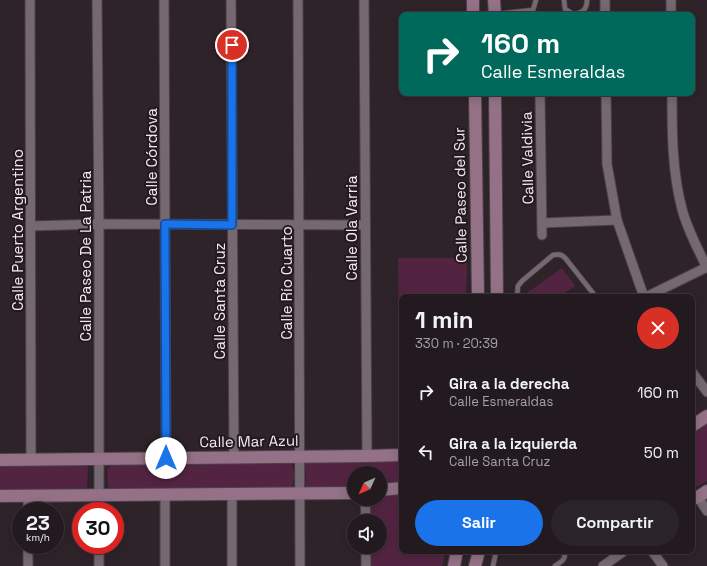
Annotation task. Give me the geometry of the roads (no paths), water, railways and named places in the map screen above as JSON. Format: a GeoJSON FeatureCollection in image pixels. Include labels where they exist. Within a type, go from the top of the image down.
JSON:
{"type":"FeatureCollection","features":[{"type":"Feature","properties":{"kind":"street","name":"Calle Puerto Argentino"},"geometry":{"type":"LineString","coordinates":[[30,0],[31,459]]}},
{"type":"Feature","properties":{"kind":"street","name":"Calle Paseo De La Patria"},"geometry":{"type":"LineString","coordinates":[[97,0],[99,502]]}},
{"type":"Feature","properties":{"kind":"street","name":"Calle Córdova"},"geometry":{"type":"LineString","coordinates":[[164,0],[166,458]]}},
{"type":"Feature","properties":{"kind":"street","name":"Calle Santa Cruz"},"geometry":{"type":"LineString","coordinates":[[231,0],[234,458]]}},
{"type":"Feature","properties":{"kind":"street","name":"Calle Río Cuarto"},"geometry":{"type":"LineString","coordinates":[[298,0],[300,566]]}},
{"type":"Feature","properties":{"kind":"street","name":"Calle Ola Varria"},"geometry":{"type":"LineString","coordinates":[[364,0],[367,456]]}},
{"type":"Feature","properties":{"kind":"street"},"geometry":{"type":"LineString","coordinates":[[473,0],[473,12]]}},
{"type":"Feature","properties":{"kind":"street"},"geometry":{"type":"LineString","coordinates":[[477,0],[484,2],[490,0]]}},
{"type":"Feature","properties":{"kind":"street"},"geometry":{"type":"LineString","coordinates":[[494,0],[495,12]]}},
{"type":"Feature","properties":{"kind":"street"},"geometry":{"type":"LineString","coordinates":[[605,0],[605,12]]}},
{"type":"Feature","properties":{"kind":"street"},"geometry":{"type":"LineString","coordinates":[[671,0],[671,12]]}},
{"type":"Feature","properties":{"kind":"street","name":"Calle Paseo del Sur"},"geometry":{"type":"LineString","coordinates":[[475,96],[478,294]]}},
{"type":"Feature","properties":{"kind":"street"},"geometry":{"type":"LineString","coordinates":[[496,96],[497,294]]}},
{"type":"Feature","properties":{"kind":"street","name":"Calle Valdivia"},"geometry":{"type":"LineString","coordinates":[[540,96],[542,235]]}},
{"type":"Feature","properties":{"kind":"street"},"geometry":{"type":"LineString","coordinates":[[606,96],[607,164],[617,220],[644,294]]}},
{"type":"Feature","properties":{"kind":"street"},"geometry":{"type":"LineString","coordinates":[[651,294],[707,267],[682,210],[674,166],[672,140],[672,96]]}},
{"type":"Feature","properties":{"kind":"street","name":"Calle Valdivia"},"geometry":{"type":"LineString","coordinates":[[542,223],[617,220]]}},
{"type":"Feature","properties":{"kind":"street"},"geometry":{"type":"LineString","coordinates":[[31,226],[99,224],[365,225]]}},
{"type":"Feature","properties":{"kind":"street"},"geometry":{"type":"LineString","coordinates":[[695,382],[707,392]]}},
{"type":"Feature","properties":{"kind":"street"},"geometry":{"type":"LineString","coordinates":[[695,424],[707,416]]}},
{"type":"Feature","properties":{"kind":"street","name":"Calle Mar Azul"},"geometry":{"type":"LineString","coordinates":[[0,460],[399,455]]}},
{"type":"Feature","properties":{"kind":"street"},"geometry":{"type":"LineString","coordinates":[[387,489],[399,488]]}},
{"type":"Feature","properties":{"kind":"street"},"geometry":{"type":"LineString","coordinates":[[0,496],[300,494],[347,492]]}},
{"type":"Feature","properties":{"kind":"street"},"geometry":{"type":"LineString","coordinates":[[232,494],[232,566]]}},
{"type":"Feature","properties":{"kind":"street"},"geometry":{"type":"LineString","coordinates":[[165,495],[165,566]]}},
{"type":"Feature","properties":{"kind":"street"},"geometry":{"type":"LineString","coordinates":[[28,496],[28,502]]}},
{"type":"Feature","properties":{"kind":"street"},"geometry":{"type":"LineString","coordinates":[[697,497],[707,511]]}},
{"type":"Feature","properties":{"kind":"street"},"geometry":{"type":"LineString","coordinates":[[28,554],[28,566]]}},
{"type":"Feature","properties":{"kind":"street"},"geometry":{"type":"LineString","coordinates":[[99,554],[99,566]]}},
{"type":"Feature","properties":{"kind":"street"},"geometry":{"type":"LineString","coordinates":[[366,554],[366,566]]}},
{"type":"Feature","properties":{"kind":"street"},"geometry":{"type":"LineString","coordinates":[[454,566],[456,554]]}},
{"type":"Feature","properties":{"kind":"street"},"geometry":{"type":"LineString","coordinates":[[475,566],[477,554]]}},
{"type":"Feature","properties":{"kind":"street"},"geometry":{"type":"LineString","coordinates":[[603,566],[620,554]]}},
{"type":"Feature","properties":{"kind":"street"},"geometry":{"type":"LineString","coordinates":[[654,554],[663,566]]}},
{"type":"Feature","properties":{"kind":"lane"},"geometry":{"type":"LineString","coordinates":[[519,12],[531,11],[535,8],[536,0]]}},
{"type":"Feature","properties":{"kind":"lane"},"geometry":{"type":"LineString","coordinates":[[564,0],[565,9],[570,12]]}},
{"type":"Feature","properties":{"kind":"lane"},"geometry":{"type":"LineString","coordinates":[[582,12],[586,8],[587,0]]}},
{"type":"Feature","properties":{"kind":"lane"},"geometry":{"type":"LineString","coordinates":[[517,294],[518,286],[522,281],[553,255],[557,254],[562,255],[566,259],[594,294]]}},
{"type":"Feature","properties":{"kind":"lane"},"geometry":{"type":"LineString","coordinates":[[493,566],[496,554]]}},
{"type":"Feature","properties":{"kind":"lane"},"geometry":{"type":"LineString","coordinates":[[555,566],[564,559],[564,554]]}}]}
